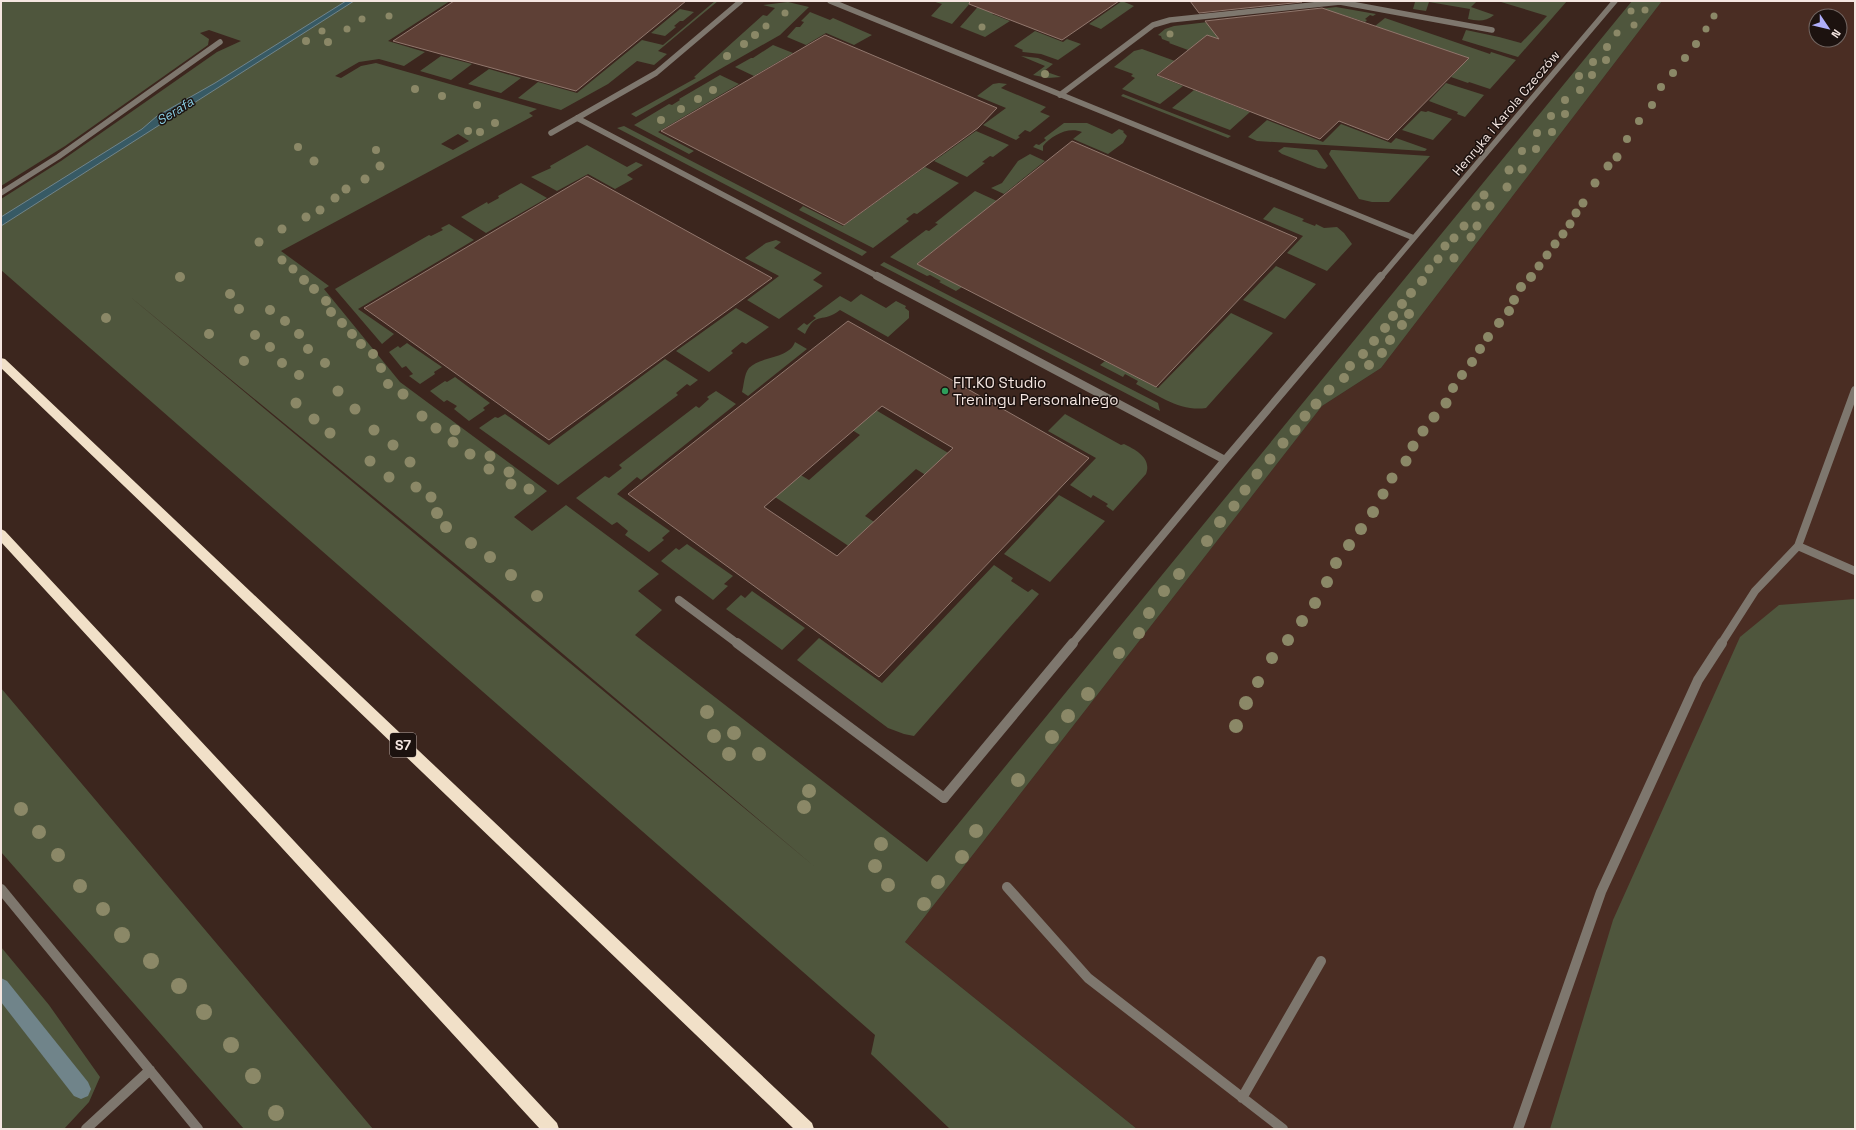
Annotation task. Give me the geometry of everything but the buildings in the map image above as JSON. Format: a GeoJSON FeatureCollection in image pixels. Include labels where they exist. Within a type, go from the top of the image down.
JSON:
{"type":"FeatureCollection","features":[{"type":"Feature","properties":{"kind":"highway","name":"S7"},"geometry":{"type":"LineString","coordinates":[[1,362],[806,1129]]}},
{"type":"Feature","properties":{"kind":"highway"},"geometry":{"type":"LineString","coordinates":[[1,534],[551,1129]]}},
{"type":"Feature","properties":{"kind":"street"},"geometry":{"type":"LineString","coordinates":[[551,133],[656,73],[741,1]]}},
{"type":"Feature","properties":{"kind":"street"},"geometry":{"type":"LineString","coordinates":[[830,1],[1414,238]]}},
{"type":"Feature","properties":{"kind":"street","name":"Henryka i Karola Czeczów"},"geometry":{"type":"LineString","coordinates":[[679,600],[944,798],[1224,460],[1615,1]]}},
{"type":"Feature","properties":{"kind":"street"},"geometry":{"type":"LineString","coordinates":[[1060,95],[1153,25],[1170,20],[1340,2],[1492,30]]}},
{"type":"Feature","properties":{"kind":"street"},"geometry":{"type":"LineString","coordinates":[[1,193],[58,158],[220,42]]}},
{"type":"Feature","properties":{"kind":"street"},"geometry":{"type":"LineString","coordinates":[[577,118],[1224,460]]}},
{"type":"Feature","properties":{"kind":"street"},"geometry":{"type":"LineString","coordinates":[[1518,1129],[1601,892],[1698,680],[1755,591],[1798,546],[1855,390]]}},
{"type":"Feature","properties":{"kind":"street"},"geometry":{"type":"LineString","coordinates":[[1798,546],[1855,571]]}},
{"type":"Feature","properties":{"kind":"street"},"geometry":{"type":"LineString","coordinates":[[1007,887],[1088,978],[1283,1129]]}},
{"type":"Feature","properties":{"kind":"street"},"geometry":{"type":"LineString","coordinates":[[1,890],[198,1129]]}},
{"type":"Feature","properties":{"kind":"street"},"geometry":{"type":"LineString","coordinates":[[1242,1098],[1321,960]]}},
{"type":"Feature","properties":{"kind":"street"},"geometry":{"type":"LineString","coordinates":[[86,1129],[150,1070]]}},
{"type":"Feature","properties":{"kind":"shaded area"},"geometry":{"type":"Polygon","coordinates":[[[1662,1],[1855,1],[1855,1129],[1137,1129],[905,942],[1322,406],[1381,368],[1662,1]]]}},
{"type":"Feature","properties":{"kind":"green space"},"geometry":{"type":"Polygon","coordinates":[[[1,1],[450,1],[388,41],[425,52],[404,66],[379,59],[359,62],[335,76],[341,78],[361,66],[376,63],[537,109],[529,113],[533,116],[281,251],[329,286],[324,289],[400,382],[547,491],[514,517],[532,531],[566,505],[659,574],[638,591],[662,610],[635,635],[927,862],[1632,1],[1662,1],[1381,368],[1322,406],[905,942],[1137,1129],[950,1129],[871,1054],[875,1035],[1,270],[1,199],[61,161],[217,52],[241,41],[209,30],[200,33],[209,39],[208,45],[65,146],[1,186],[1,1]],[[458,134],[441,144],[453,150],[469,141],[458,134]],[[128,295],[815,867],[492,594],[128,295]]]}},
{"type":"Feature","properties":{"kind":"green space"},"geometry":{"type":"Polygon","coordinates":[[[715,1],[718,1],[658,51],[667,54],[654,65],[637,61],[608,84],[561,110],[518,98],[538,82],[577,93],[642,40],[663,45],[715,1]]]}},
{"type":"Feature","properties":{"kind":"green space"},"geometry":{"type":"Polygon","coordinates":[[[932,1],[972,1],[952,24],[931,16],[942,4],[932,1]]]}},
{"type":"Feature","properties":{"kind":"green space"},"geometry":{"type":"Polygon","coordinates":[[[983,1],[1012,1],[992,14],[1010,21],[985,37],[960,27],[983,1]]]}},
{"type":"Feature","properties":{"kind":"green space"},"geometry":{"type":"Polygon","coordinates":[[[1122,1],[1134,6],[1101,29],[1089,24],[1122,1]]]}},
{"type":"Feature","properties":{"kind":"green space"},"geometry":{"type":"Polygon","coordinates":[[[1409,1],[1477,1],[1471,7],[1494,15],[1485,20],[1471,20],[1468,19],[1470,9],[1429,2],[1426,11],[1413,9],[1415,2],[1409,1]]]}},
{"type":"Feature","properties":{"kind":"green space"},"geometry":{"type":"Polygon","coordinates":[[[1483,1],[1567,1],[1518,57],[1462,40],[1466,30],[1521,43],[1547,16],[1501,2],[1483,1]]]}},
{"type":"Feature","properties":{"kind":"green space"},"geometry":{"type":"Polygon","coordinates":[[[788,2],[809,7],[780,35],[636,117],[631,114],[696,78],[694,77],[763,15],[767,16],[775,8],[763,5],[788,2]]]}},
{"type":"Feature","properties":{"kind":"green space"},"geometry":{"type":"Polygon","coordinates":[[[1336,7],[1376,14],[1373,16],[1370,15],[1365,19],[1367,20],[1365,22],[1337,13],[1298,46],[1201,41],[1188,50],[1169,43],[1170,42],[1162,39],[1161,36],[1158,35],[1165,29],[1174,26],[1336,7]]]}},
{"type":"Feature","properties":{"kind":"green space"},"geometry":{"type":"Polygon","coordinates":[[[680,9],[694,12],[683,21],[680,21],[674,26],[676,27],[665,36],[651,33],[680,9]]]}},
{"type":"Feature","properties":{"kind":"green space"},"geometry":{"type":"Polygon","coordinates":[[[810,12],[830,20],[833,18],[872,35],[854,45],[826,33],[806,45],[787,37],[796,27],[800,27],[804,22],[801,21],[810,12]]]}},
{"type":"Feature","properties":{"kind":"green space"},"geometry":{"type":"Polygon","coordinates":[[[1385,18],[1490,54],[1491,52],[1516,60],[1490,89],[1469,82],[1468,83],[1451,77],[1468,58],[1375,26],[1385,18]]]}},
{"type":"Feature","properties":{"kind":"green space"},"geometry":{"type":"Polygon","coordinates":[[[1035,31],[1063,42],[1067,39],[1081,44],[1058,60],[1041,54],[1023,52],[1023,50],[1014,46],[1035,31]]]}},
{"type":"Feature","properties":{"kind":"green space"},"geometry":{"type":"Polygon","coordinates":[[[773,45],[793,53],[754,76],[735,67],[753,58],[773,45]]]}},
{"type":"Feature","properties":{"kind":"green space"},"geometry":{"type":"Polygon","coordinates":[[[1142,49],[1175,61],[1156,75],[1183,86],[1160,104],[1122,89],[1135,78],[1131,76],[1133,74],[1114,67],[1134,51],[1142,49]]]}},
{"type":"Feature","properties":{"kind":"green space"},"geometry":{"type":"Polygon","coordinates":[[[441,56],[472,64],[451,80],[420,71],[441,56]]]}},
{"type":"Feature","properties":{"kind":"green space"},"geometry":{"type":"Polygon","coordinates":[[[1021,56],[1038,58],[1053,64],[1044,71],[1061,77],[1048,78],[1033,75],[1045,66],[1021,56]]]}},
{"type":"Feature","properties":{"kind":"green space"},"geometry":{"type":"Polygon","coordinates":[[[489,69],[521,78],[501,93],[468,84],[489,69]]]}},
{"type":"Feature","properties":{"kind":"green space"},"geometry":{"type":"Polygon","coordinates":[[[720,75],[739,84],[658,132],[694,151],[689,154],[634,125],[669,104],[672,105],[680,100],[679,99],[720,75]]]}},
{"type":"Feature","properties":{"kind":"green space"},"geometry":{"type":"Polygon","coordinates":[[[1446,83],[1484,95],[1465,117],[1457,114],[1458,112],[1429,101],[1446,83]]]}},
{"type":"Feature","properties":{"kind":"green space"},"geometry":{"type":"Polygon","coordinates":[[[993,84],[1007,84],[1001,88],[1046,107],[1040,112],[1050,116],[1030,132],[1025,130],[1016,140],[983,125],[1006,108],[977,96],[993,84]]]}},
{"type":"Feature","properties":{"kind":"green space"},"geometry":{"type":"Polygon","coordinates":[[[1194,90],[1250,112],[1230,130],[1172,108],[1194,90]]]}},
{"type":"Feature","properties":{"kind":"green space"},"geometry":{"type":"Polygon","coordinates":[[[1123,94],[1231,136],[1228,138],[1121,96],[1123,94]]]}},
{"type":"Feature","properties":{"kind":"green space"},"geometry":{"type":"Polygon","coordinates":[[[1421,111],[1428,111],[1452,119],[1433,140],[1402,130],[1421,111]]]}},
{"type":"Feature","properties":{"kind":"green space"},"geometry":{"type":"Polygon","coordinates":[[[1267,120],[1323,142],[1341,124],[1391,143],[1396,138],[1427,149],[1425,151],[1257,141],[1248,137],[1267,120]]]}},
{"type":"Feature","properties":{"kind":"green space"},"geometry":{"type":"Polygon","coordinates":[[[1064,123],[1087,123],[1112,134],[1119,129],[1124,131],[1123,132],[1127,136],[1123,143],[1108,154],[1073,139],[1082,132],[1077,130],[1060,133],[1050,139],[1043,146],[1043,151],[1033,147],[1036,144],[1039,145],[1046,140],[1044,138],[1064,123]]]}},
{"type":"Feature","properties":{"kind":"green space"},"geometry":{"type":"Polygon","coordinates":[[[624,126],[867,252],[862,256],[617,128],[624,126]]]}},
{"type":"Feature","properties":{"kind":"green space"},"geometry":{"type":"Polygon","coordinates":[[[976,131],[1009,145],[993,157],[990,156],[982,162],[985,163],[967,177],[934,161],[976,131]]]}},
{"type":"Feature","properties":{"kind":"green space"},"geometry":{"type":"Polygon","coordinates":[[[587,145],[627,167],[636,162],[643,165],[627,175],[633,179],[615,189],[588,174],[557,191],[531,177],[551,168],[550,166],[587,145]]]}},
{"type":"Feature","properties":{"kind":"green space"},"geometry":{"type":"Polygon","coordinates":[[[1284,147],[1317,150],[1328,166],[1325,169],[1318,168],[1282,154],[1278,151],[1284,147]]]}},
{"type":"Feature","properties":{"kind":"green space"},"geometry":{"type":"Polygon","coordinates":[[[1331,150],[1430,156],[1389,202],[1372,202],[1359,199],[1329,154],[1331,150]]]}},
{"type":"Feature","properties":{"kind":"green space"},"geometry":{"type":"Polygon","coordinates":[[[1030,154],[1045,161],[1004,194],[991,188],[1002,183],[1018,161],[1030,154]]]}},
{"type":"Feature","properties":{"kind":"green space"},"geometry":{"type":"Polygon","coordinates":[[[925,167],[959,183],[917,214],[914,213],[906,219],[909,221],[873,248],[799,210],[803,206],[843,226],[925,167]]]}},
{"type":"Feature","properties":{"kind":"green space"},"geometry":{"type":"Polygon","coordinates":[[[521,183],[547,198],[486,233],[461,217],[487,202],[488,204],[499,198],[498,196],[521,183]]]}},
{"type":"Feature","properties":{"kind":"green space"},"geometry":{"type":"Polygon","coordinates":[[[975,191],[997,201],[917,264],[962,287],[956,291],[939,282],[941,281],[930,275],[927,276],[890,257],[926,230],[929,231],[938,224],[935,223],[975,191]]]}},
{"type":"Feature","properties":{"kind":"green space"},"geometry":{"type":"Polygon","coordinates":[[[1274,207],[1304,219],[1302,221],[1315,226],[1316,224],[1324,228],[1337,227],[1344,233],[1352,244],[1327,271],[1287,253],[1303,236],[1263,219],[1274,207]]]}},
{"type":"Feature","properties":{"kind":"green space"},"geometry":{"type":"Polygon","coordinates":[[[449,224],[474,240],[358,309],[394,334],[382,344],[335,289],[429,235],[431,236],[443,230],[441,228],[449,224]]]}},
{"type":"Feature","properties":{"kind":"green space"},"geometry":{"type":"Polygon","coordinates":[[[776,240],[781,242],[774,248],[822,273],[813,280],[823,286],[779,319],[747,300],[779,276],[745,258],[766,243],[776,240]]]}},
{"type":"Feature","properties":{"kind":"green space"},"geometry":{"type":"Polygon","coordinates":[[[884,262],[1158,403],[1160,411],[880,265],[884,262]]]}},
{"type":"Feature","properties":{"kind":"green space"},"geometry":{"type":"Polygon","coordinates":[[[1276,266],[1316,284],[1285,319],[1243,300],[1276,266]]]}},
{"type":"Feature","properties":{"kind":"green space"},"geometry":{"type":"Polygon","coordinates":[[[861,294],[886,308],[896,301],[906,306],[905,308],[909,311],[909,318],[888,337],[840,310],[834,314],[813,322],[805,334],[797,329],[804,323],[807,325],[816,318],[813,316],[840,296],[851,302],[861,294]]]}},
{"type":"Feature","properties":{"kind":"green space"},"geometry":{"type":"Polygon","coordinates":[[[736,308],[769,327],[746,344],[742,342],[731,351],[733,353],[709,372],[676,351],[736,308]]]}},
{"type":"Feature","properties":{"kind":"green space"},"geometry":{"type":"Polygon","coordinates":[[[1231,313],[1273,333],[1206,408],[1197,409],[1170,402],[1136,384],[1138,381],[1125,374],[1123,377],[1100,365],[1105,361],[1158,388],[1231,313]]]}},
{"type":"Feature","properties":{"kind":"green space"},"geometry":{"type":"Polygon","coordinates":[[[795,342],[807,349],[748,396],[742,392],[745,376],[749,368],[760,361],[787,352],[792,348],[795,342]]]}},
{"type":"Feature","properties":{"kind":"green space"},"geometry":{"type":"Polygon","coordinates":[[[407,343],[442,367],[434,372],[435,374],[420,384],[409,376],[413,374],[406,366],[402,368],[389,352],[398,346],[400,348],[407,343]]]}},
{"type":"Feature","properties":{"kind":"green space"},"geometry":{"type":"Polygon","coordinates":[[[665,359],[698,380],[690,386],[687,384],[676,393],[678,395],[558,485],[479,428],[495,417],[498,418],[505,414],[549,445],[665,359]]]}},
{"type":"Feature","properties":{"kind":"green space"},"geometry":{"type":"Polygon","coordinates":[[[455,377],[490,403],[483,408],[485,410],[469,421],[454,409],[457,406],[447,400],[444,402],[430,391],[445,381],[447,382],[455,377]]]}},
{"type":"Feature","properties":{"kind":"green space"},"geometry":{"type":"Polygon","coordinates":[[[716,391],[736,404],[641,480],[637,477],[617,494],[670,531],[662,538],[664,540],[649,552],[625,535],[628,531],[617,522],[612,525],[576,498],[605,476],[609,478],[622,468],[619,465],[696,406],[699,408],[709,399],[707,397],[716,391]]]}},
{"type":"Feature","properties":{"kind":"green space"},"geometry":{"type":"Polygon","coordinates":[[[869,406],[955,457],[932,479],[916,469],[865,516],[882,527],[856,551],[769,493],[794,471],[809,480],[860,435],[846,426],[869,406]]]}},
{"type":"Feature","properties":{"kind":"green space"},"geometry":{"type":"Polygon","coordinates":[[[1065,414],[1121,445],[1124,444],[1133,449],[1142,455],[1147,463],[1146,474],[1113,511],[1106,506],[1108,504],[1093,495],[1091,498],[1070,485],[1096,458],[1048,431],[1065,414]]]}},
{"type":"Feature","properties":{"kind":"green space"},"geometry":{"type":"Polygon","coordinates":[[[1059,495],[1105,521],[1050,582],[1004,554],[1059,495]]]}},
{"type":"Feature","properties":{"kind":"green space"},"geometry":{"type":"Polygon","coordinates":[[[687,544],[733,576],[724,584],[728,586],[713,600],[661,561],[676,548],[679,550],[687,544]]]}},
{"type":"Feature","properties":{"kind":"green space"},"geometry":{"type":"Polygon","coordinates":[[[994,565],[1013,578],[1011,581],[1028,592],[1032,589],[1039,594],[914,736],[888,728],[797,660],[819,638],[882,683],[994,565]]]}},
{"type":"Feature","properties":{"kind":"green space"},"geometry":{"type":"Polygon","coordinates":[[[752,591],[805,628],[782,650],[726,609],[741,595],[745,598],[752,591]]]}},
{"type":"Feature","properties":{"kind":"green space"},"geometry":{"type":"Polygon","coordinates":[[[1855,599],[1855,1129],[1550,1129],[1613,920],[1740,637],[1779,605],[1855,599]]]}},
{"type":"Feature","properties":{"kind":"green space"},"geometry":{"type":"Polygon","coordinates":[[[1,688],[373,1129],[244,1129],[1,852],[1,688]]]}},
{"type":"Feature","properties":{"kind":"green space"},"geometry":{"type":"Polygon","coordinates":[[[1,947],[49,1005],[100,1077],[89,1102],[64,1129],[1,1129],[1,947]]]}},
{"type":"Feature","properties":{"kind":"water","name":"Serafa"},"geometry":{"type":"Polygon","coordinates":[[[346,1],[354,1],[1,226],[1,217],[142,129],[157,116],[215,83],[346,1]]]}},
{"type":"Feature","properties":{"kind":"waterway"},"geometry":{"type":"LineString","coordinates":[[1,987],[81,1089]]}},
{"type":"Feature","properties":{"kind":"place","name":"FIT.KO Studio Treningu Personalnego"},"geometry":{"type":"Point","coordinates":[945,391]}}]}
